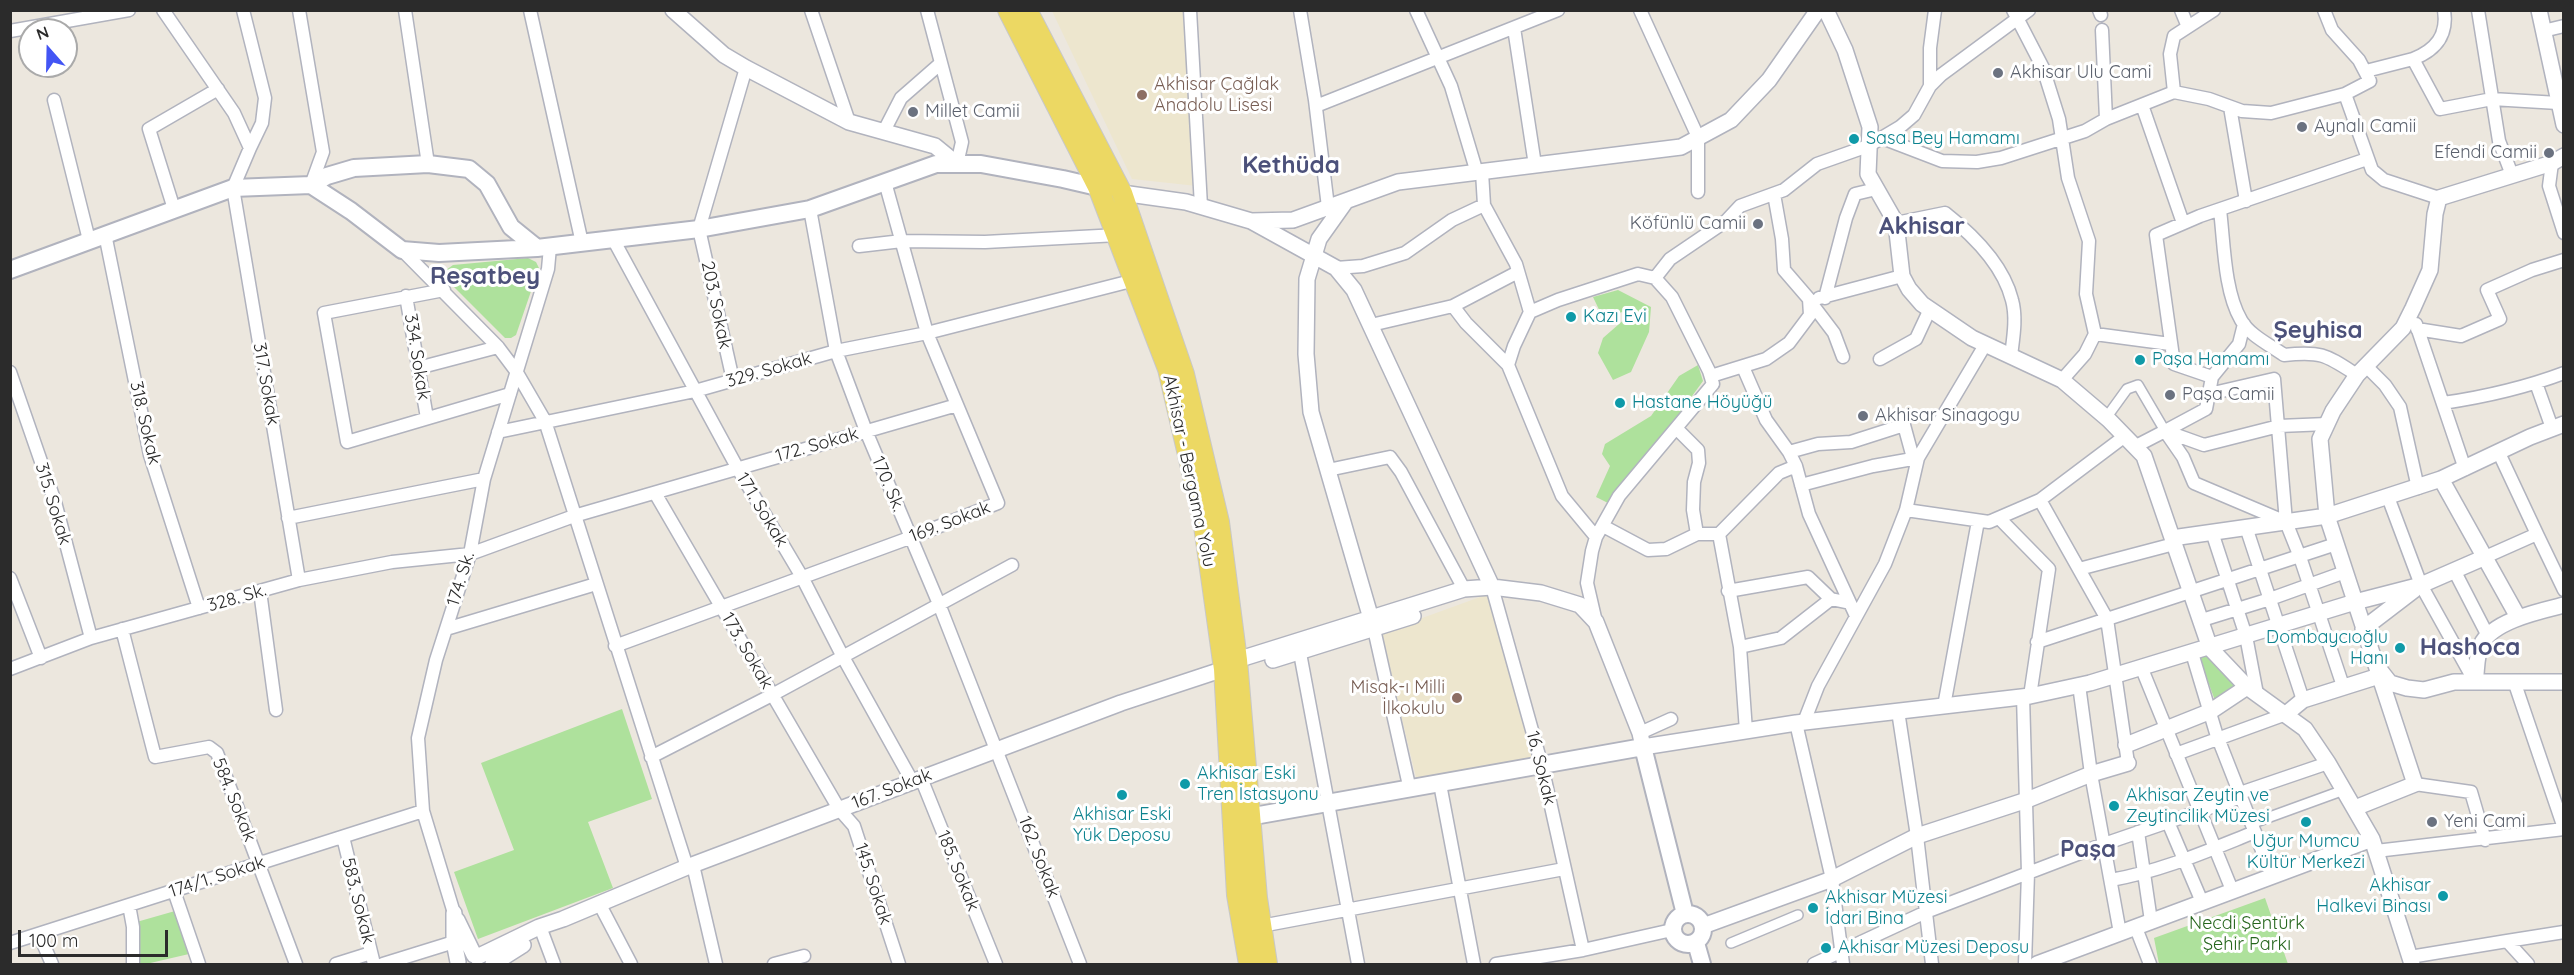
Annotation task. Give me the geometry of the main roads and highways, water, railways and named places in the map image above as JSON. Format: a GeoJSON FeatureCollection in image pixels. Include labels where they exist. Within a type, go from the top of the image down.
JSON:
{"type":"FeatureCollection","features":[{"type":"Feature","properties":{"kind":"main road","name":"Akhisar - Bergama Yolu"},"geometry":{"type":"LineString","coordinates":[[1008,10],[1098,187],[1168,369],[1203,519],[1233,666]]}},
{"type":"Feature","properties":{"kind":"main road","name":"Akhisar - Bergama Yolu"},"geometry":{"type":"LineString","coordinates":[[1027,10],[1122,193],[1185,374],[1219,522],[1233,666],[1241,819],[1237,895],[1249,964]]}},
{"type":"Feature","properties":{"kind":"main road"},"geometry":{"type":"LineString","coordinates":[[11,268],[232,188],[311,185],[327,176],[354,168],[428,164],[469,169],[487,184],[511,226],[544,248]]}},
{"type":"Feature","properties":{"kind":"main road"},"geometry":{"type":"LineString","coordinates":[[311,185],[351,211],[402,250],[439,253],[544,248],[699,229],[810,208],[936,164],[981,164],[1122,193]]}},
{"type":"Feature","properties":{"kind":"main road"},"geometry":{"type":"LineString","coordinates":[[1241,819],[1542,766],[1641,740],[1685,914]]}},
{"type":"Feature","properties":{"kind":"main road","name":"Akhisar - Bergama Yolu"},"geometry":{"type":"LineString","coordinates":[[1241,819],[1267,964]]}},
{"type":"Feature","properties":{"kind":"main road"},"geometry":{"type":"LineString","coordinates":[[1685,914],[1698,918],[1703,926],[1702,936],[1695,943],[1687,945],[1679,942],[1672,930],[1674,921],[1685,914]]}},
{"type":"Feature","properties":{"kind":"main road"},"geometry":{"type":"LineString","coordinates":[[1695,943],[1702,964]]}},
{"type":"Feature","properties":{"kind":"place","name":"Akhisar Ulu Cami"},"geometry":{"type":"Point","coordinates":[1998,73]}},
{"type":"Feature","properties":{"kind":"place","name":"Akhisar Çağlak Anadolu Lisesi"},"geometry":{"type":"Point","coordinates":[1142,95]}},
{"type":"Feature","properties":{"kind":"place","name":"Millet Camii"},"geometry":{"type":"Point","coordinates":[913,112]}},
{"type":"Feature","properties":{"kind":"place","name":"Aynalı Camii"},"geometry":{"type":"Point","coordinates":[2302,127]}},
{"type":"Feature","properties":{"kind":"place","name":"Sasa Bey Hamamı"},"geometry":{"type":"Point","coordinates":[1854,139]}},
{"type":"Feature","properties":{"kind":"place","name":"Efendi Camii"},"geometry":{"type":"Point","coordinates":[2549,153]}},
{"type":"Feature","properties":{"kind":"place","name":"Köfünlü Camii"},"geometry":{"type":"Point","coordinates":[1758,224]}},
{"type":"Feature","properties":{"kind":"place","name":"Kazı Evi"},"geometry":{"type":"Point","coordinates":[1571,317]}},
{"type":"Feature","properties":{"kind":"place","name":"Paşa Hamamı"},"geometry":{"type":"Point","coordinates":[2140,360]}},
{"type":"Feature","properties":{"kind":"place","name":"Paşa Camii"},"geometry":{"type":"Point","coordinates":[2170,395]}},
{"type":"Feature","properties":{"kind":"place","name":"Hastane Höyüğü"},"geometry":{"type":"Point","coordinates":[1620,403]}},
{"type":"Feature","properties":{"kind":"place","name":"Akhisar Sinagogu"},"geometry":{"type":"Point","coordinates":[1863,416]}},
{"type":"Feature","properties":{"kind":"place","name":"Dombaycıoğlu Hanı"},"geometry":{"type":"Point","coordinates":[2400,648]}},
{"type":"Feature","properties":{"kind":"place","name":"Misak-ı Milli İlkokulu"},"geometry":{"type":"Point","coordinates":[1457,698]}},
{"type":"Feature","properties":{"kind":"place","name":"Akhisar Eski Tren İstasyonu"},"geometry":{"type":"Point","coordinates":[1185,784]}},
{"type":"Feature","properties":{"kind":"place","name":"Akhisar Eski Yük Deposu"},"geometry":{"type":"Point","coordinates":[1122,795]}},
{"type":"Feature","properties":{"kind":"place","name":"Akhisar Zeytin ve Zeytincilik Müzesi"},"geometry":{"type":"Point","coordinates":[2114,806]}},
{"type":"Feature","properties":{"kind":"place","name":"Uğur Mumcu Kültür Merkezi"},"geometry":{"type":"Point","coordinates":[2306,822]}},
{"type":"Feature","properties":{"kind":"place","name":"Yeni Cami"},"geometry":{"type":"Point","coordinates":[2432,822]}},
{"type":"Feature","properties":{"kind":"place","name":"Akhisar Halkevi Binası"},"geometry":{"type":"Point","coordinates":[2443,896]}},
{"type":"Feature","properties":{"kind":"place","name":"Akhisar Müzesi İdari Bina"},"geometry":{"type":"Point","coordinates":[1813,908]}},
{"type":"Feature","properties":{"kind":"place","name":"Akhisar Müzesi Deposu"},"geometry":{"type":"Point","coordinates":[1826,948]}},
{"type":"Feature","properties":{"kind":"district","name":"Kethüda"},"geometry":{"type":"Point","coordinates":[1291,166]}},
{"type":"Feature","properties":{"kind":"district","name":"Akhisar"},"geometry":{"type":"Point","coordinates":[1922,227]}},
{"type":"Feature","properties":{"kind":"district","name":"Reşatbey"},"geometry":{"type":"Point","coordinates":[485,277]}},
{"type":"Feature","properties":{"kind":"district","name":"Şeyhisa"},"geometry":{"type":"Point","coordinates":[2318,331]}},
{"type":"Feature","properties":{"kind":"district","name":"Hashoca"},"geometry":{"type":"Point","coordinates":[2470,648]}},
{"type":"Feature","properties":{"kind":"district","name":"Paşa"},"geometry":{"type":"Point","coordinates":[2088,850]}},
{"type":"Feature","properties":{"kind":"park label","name":"Necdi Şentürk Şehir Parkı"},"geometry":{"type":"Point","coordinates":[2247,934]}}]}
